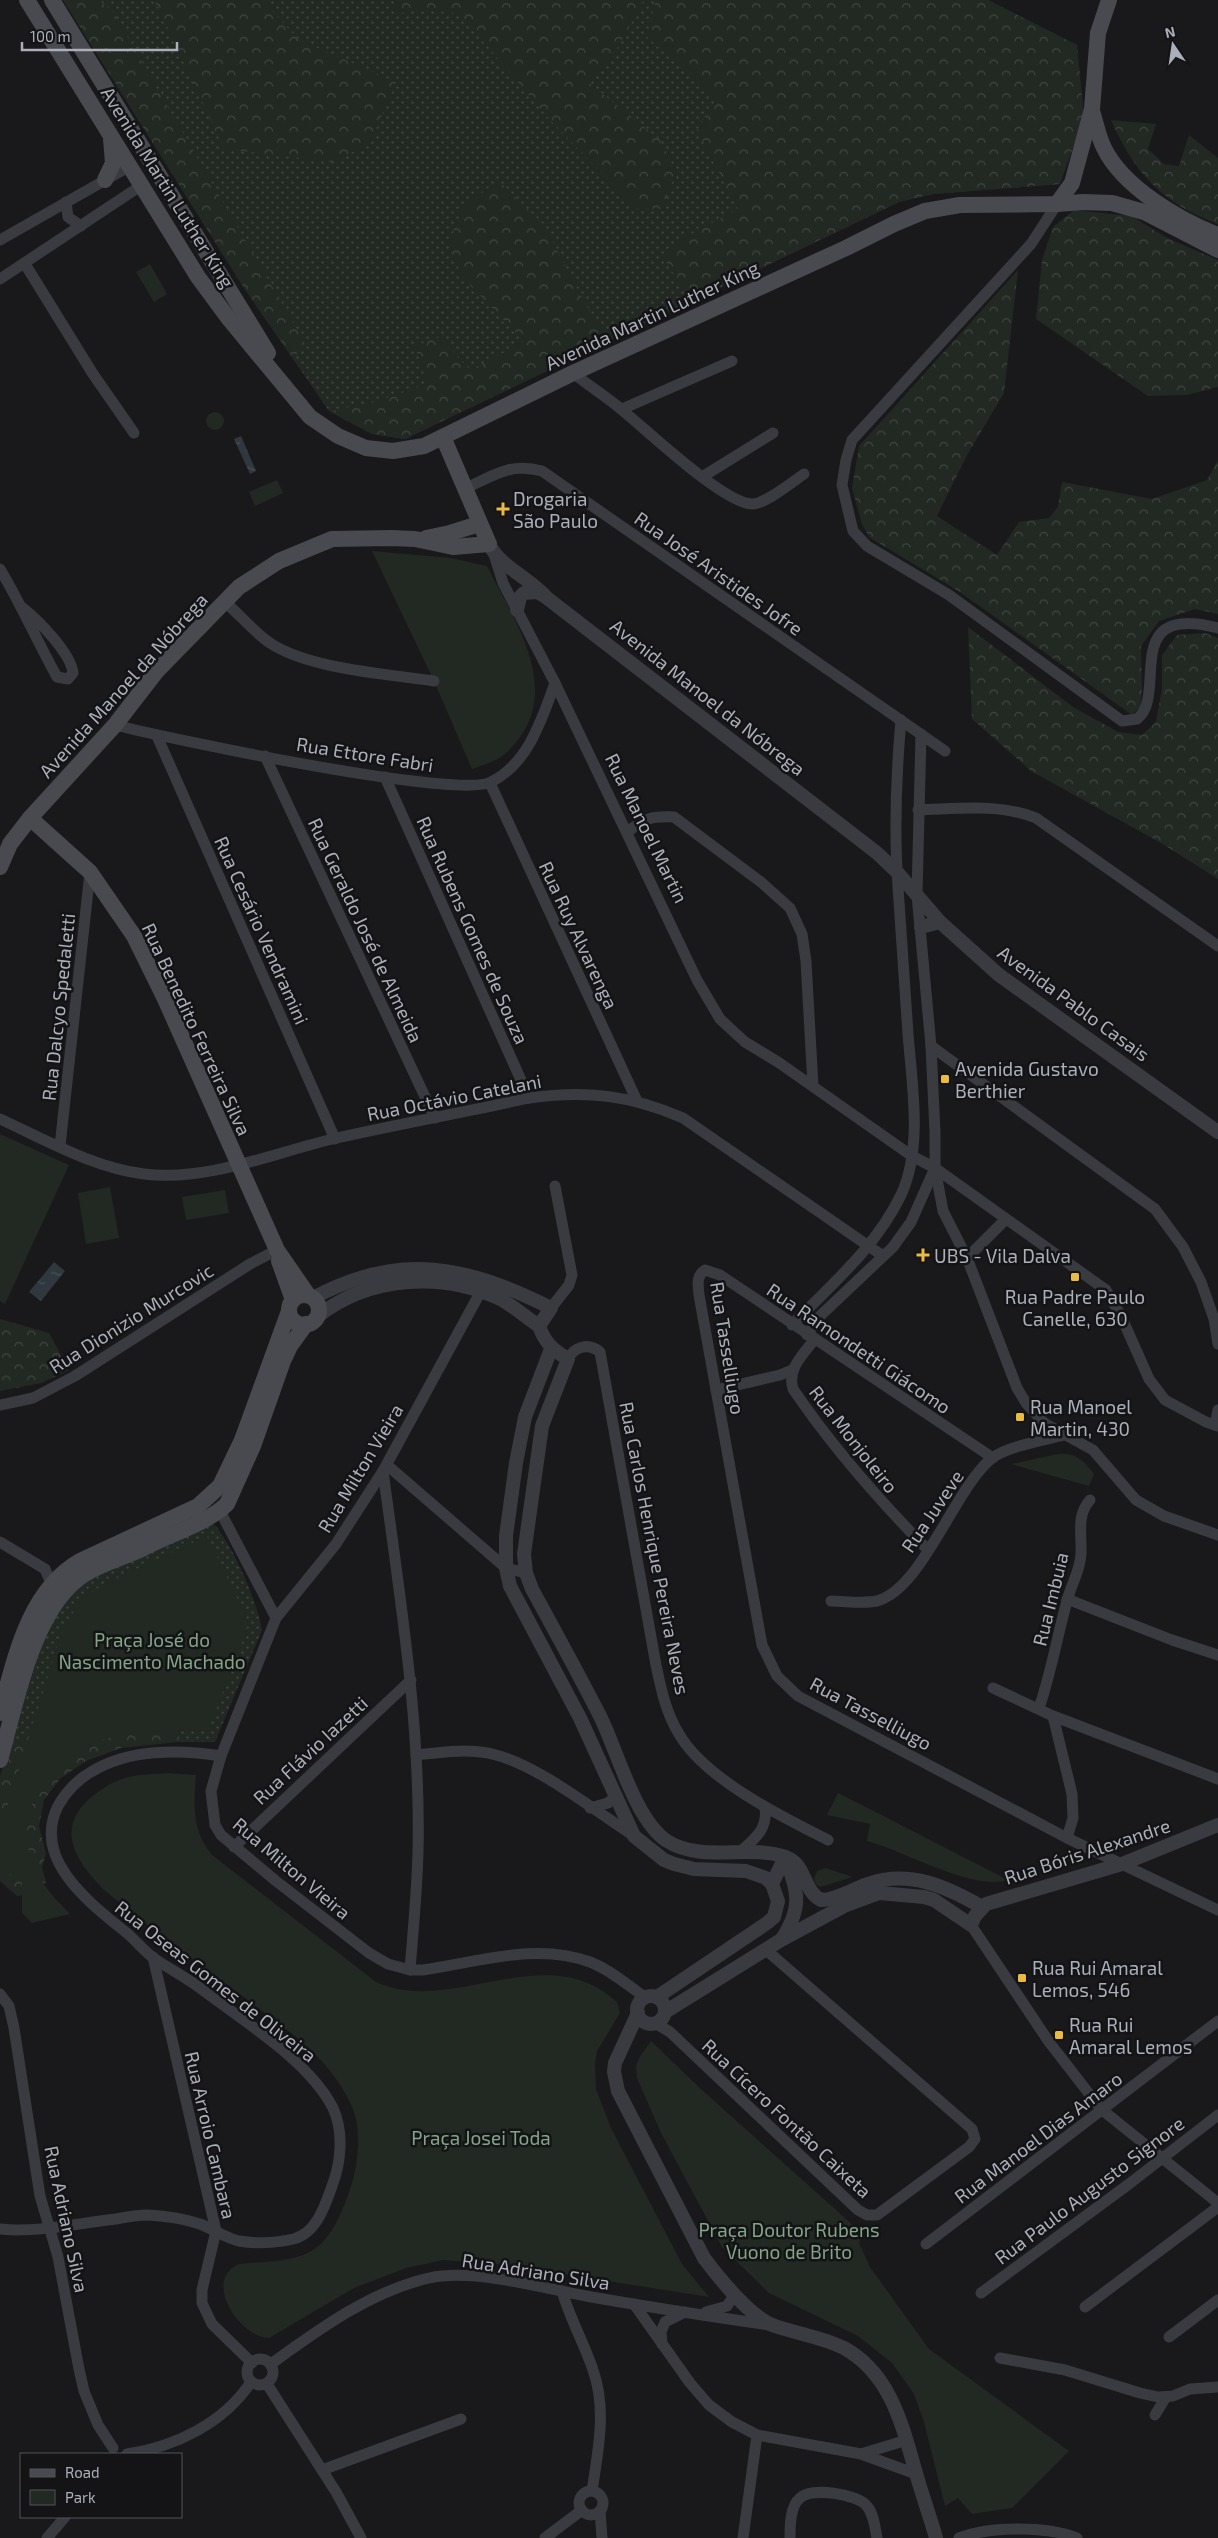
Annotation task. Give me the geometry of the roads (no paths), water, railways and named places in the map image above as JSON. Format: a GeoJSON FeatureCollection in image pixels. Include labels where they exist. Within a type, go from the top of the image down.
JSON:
{"type":"FeatureCollection","features":[{"type":"Feature","properties":{"kind":"main road","name":"Avenida Martin Luther King"},"geometry":{"type":"LineString","coordinates":[[52,0],[150,162],[248,317],[287,386]]}},
{"type":"Feature","properties":{"kind":"main road"},"geometry":{"type":"LineString","coordinates":[[1057,204],[1072,183],[1092,109],[1098,33],[1109,0]]}},
{"type":"Feature","properties":{"kind":"main road","name":"Avenida Martin Luther King"},"geometry":{"type":"LineString","coordinates":[[29,2],[198,277],[229,319],[287,386],[310,417],[338,436],[366,448],[392,451],[424,446],[573,373],[925,211],[960,205],[1112,203],[1144,212],[1218,250]]}},
{"type":"Feature","properties":{"kind":"main road"},"geometry":{"type":"LineString","coordinates":[[1092,109],[1104,147],[1118,170],[1127,179],[1177,214],[1218,235]]}},
{"type":"Feature","properties":{"kind":"main road"},"geometry":{"type":"LineString","coordinates":[[105,180],[114,155],[110,132]]}},
{"type":"Feature","properties":{"kind":"main road"},"geometry":{"type":"LineString","coordinates":[[1082,147],[1092,143],[1104,147]]}},
{"type":"Feature","properties":{"kind":"main road"},"geometry":{"type":"LineString","coordinates":[[130,166],[150,162]]}},
{"type":"Feature","properties":{"kind":"main road"},"geometry":{"type":"LineString","coordinates":[[142,185],[150,162]]}},
{"type":"Feature","properties":{"kind":"main road"},"geometry":{"type":"LineString","coordinates":[[1112,203],[1122,199],[1127,192],[1127,179]]}},
{"type":"Feature","properties":{"kind":"main road"},"geometry":{"type":"LineString","coordinates":[[1072,183],[1083,202]]}},
{"type":"Feature","properties":{"kind":"main road","name":"Rua Manoel Martin"},"geometry":{"type":"LineString","coordinates":[[444,437],[464,489],[491,549]]}},
{"type":"Feature","properties":{"kind":"main road","name":"Avenida Manoel da Nóbrega"},"geometry":{"type":"LineString","coordinates":[[0,867],[10,844],[30,818],[115,725],[156,672],[239,587],[279,561],[332,539],[415,539],[450,534],[479,524]]}},
{"type":"Feature","properties":{"kind":"main road","name":"Avenida Manoel da Nóbrega"},"geometry":{"type":"LineString","coordinates":[[415,539],[453,547],[491,549]]}},
{"type":"Feature","properties":{"kind":"main road","name":"Rua Benedito Ferreira Silva"},"geometry":{"type":"LineString","coordinates":[[30,818],[90,872],[134,936],[165,998],[237,1164],[278,1252],[289,1265],[301,1301]]}},
{"type":"Feature","properties":{"kind":"main road"},"geometry":{"type":"LineString","coordinates":[[301,1301],[295,1321],[312,1320]]}},
{"type":"Feature","properties":{"kind":"main road"},"geometry":{"type":"LineString","coordinates":[[0,1760],[37,1637],[57,1601],[86,1574],[220,1511],[234,1492],[283,1361],[290,1346],[319,1309],[301,1301]]}},
{"type":"Feature","properties":{"kind":"main road"},"geometry":{"type":"LineString","coordinates":[[0,1713],[11,1673],[31,1617],[51,1583],[80,1561],[198,1506],[220,1486],[242,1440],[301,1301]]}},
{"type":"Feature","properties":{"kind":"street"},"geometry":{"type":"LineString","coordinates":[[0,240],[130,166]]}},
{"type":"Feature","properties":{"kind":"street"},"geometry":{"type":"LineString","coordinates":[[0,280],[142,185]]}},
{"type":"Feature","properties":{"kind":"street"},"geometry":{"type":"LineString","coordinates":[[66,202],[68,217],[81,226]]}},
{"type":"Feature","properties":{"kind":"street"},"geometry":{"type":"LineString","coordinates":[[1057,204],[1031,244],[852,440],[846,460],[842,485],[853,531],[867,546],[950,594],[1122,721],[1137,719],[1147,708],[1153,646],[1165,630],[1194,622],[1218,628]]}},
{"type":"Feature","properties":{"kind":"street"},"geometry":{"type":"LineString","coordinates":[[25,264],[93,374],[134,433]]}},
{"type":"Feature","properties":{"kind":"street"},"geometry":{"type":"LineString","coordinates":[[622,409],[732,360]]}},
{"type":"Feature","properties":{"kind":"street"},"geometry":{"type":"LineString","coordinates":[[573,373],[622,409],[702,477],[744,502],[753,504],[764,500],[804,474]]}},
{"type":"Feature","properties":{"kind":"street"},"geometry":{"type":"LineString","coordinates":[[702,477],[773,433]]}},
{"type":"Feature","properties":{"kind":"street","name":"Rua José Aristides Jofre"},"geometry":{"type":"LineString","coordinates":[[464,489],[507,470],[524,466],[542,471],[945,751]]}},
{"type":"Feature","properties":{"kind":"street","name":"Avenida Manoel da Nóbrega"},"geometry":{"type":"LineString","coordinates":[[491,549],[533,583],[547,598],[877,853],[917,895]]}},
{"type":"Feature","properties":{"kind":"street","name":"Rua Manoel Martin"},"geometry":{"type":"LineString","coordinates":[[491,549],[499,573],[555,683],[697,980],[720,1018],[745,1042],[813,1086],[912,1156],[934,1168],[1106,1290],[1149,1379],[1165,1400],[1217,1425]]}},
{"type":"Feature","properties":{"kind":"street"},"geometry":{"type":"LineString","coordinates":[[0,569],[23,608],[34,636],[57,677],[68,679],[73,673],[71,666],[46,628],[23,608]]}},
{"type":"Feature","properties":{"kind":"street"},"geometry":{"type":"LineString","coordinates":[[517,610],[520,598],[524,594],[538,592],[547,598]]}},
{"type":"Feature","properties":{"kind":"street"},"geometry":{"type":"LineString","coordinates":[[225,602],[270,643],[292,655],[341,666],[434,681]]}},
{"type":"Feature","properties":{"kind":"street"},"geometry":{"type":"LineString","coordinates":[[490,783],[515,765],[542,720],[555,683]]}},
{"type":"Feature","properties":{"kind":"street"},"geometry":{"type":"LineString","coordinates":[[792,1326],[869,1245],[901,1194],[912,1156],[913,1108],[897,872],[895,786],[901,720]]}},
{"type":"Feature","properties":{"kind":"street","name":"Rua Ettore Fabri"},"geometry":{"type":"LineString","coordinates":[[115,725],[157,736],[385,777],[459,785],[490,783]]}},
{"type":"Feature","properties":{"kind":"street"},"geometry":{"type":"LineString","coordinates":[[921,734],[917,895],[931,1046],[935,1132],[934,1168],[943,1212],[967,1258],[1017,1388],[1026,1403],[1044,1423],[1093,1450],[1136,1500],[1164,1516],[1218,1536]]}},
{"type":"Feature","properties":{"kind":"street","name":"Rua Cesário Vendramini"},"geometry":{"type":"LineString","coordinates":[[157,736],[335,1139]]}},
{"type":"Feature","properties":{"kind":"street","name":"Rua Geraldo José de Almeida"},"geometry":{"type":"LineString","coordinates":[[265,756],[436,1118]]}},
{"type":"Feature","properties":{"kind":"street","name":"Rua Rubens Gomes de Souza"},"geometry":{"type":"LineString","coordinates":[[385,777],[529,1098]]}},
{"type":"Feature","properties":{"kind":"street","name":"Rua Ruy Alvarenga"},"geometry":{"type":"LineString","coordinates":[[490,783],[637,1101]]}},
{"type":"Feature","properties":{"kind":"street"},"geometry":{"type":"LineString","coordinates":[[918,810],[999,809],[1014,811],[1036,818],[1218,946]]}},
{"type":"Feature","properties":{"kind":"street"},"geometry":{"type":"LineString","coordinates":[[627,833],[638,821],[657,816],[674,817],[761,882],[790,908],[802,934],[806,961],[813,1086]]}},
{"type":"Feature","properties":{"kind":"street","name":"Rua Dalcyo Spedaletti"},"geometry":{"type":"LineString","coordinates":[[60,1146],[90,872]]}},
{"type":"Feature","properties":{"kind":"street","name":"Avenida Pablo Casais"},"geometry":{"type":"LineString","coordinates":[[917,895],[940,922],[999,975],[1218,1132]]}},
{"type":"Feature","properties":{"kind":"street"},"geometry":{"type":"LineString","coordinates":[[921,927],[940,922]]}},
{"type":"Feature","properties":{"kind":"street"},"geometry":{"type":"LineString","coordinates":[[931,1046],[1155,1209],[1183,1247],[1201,1282],[1214,1320],[1218,1344]]}},
{"type":"Feature","properties":{"kind":"street","name":"Rua Octávio Catelani"},"geometry":{"type":"LineString","coordinates":[[0,1119],[108,1166],[144,1174],[198,1172],[335,1139],[529,1098],[552,1095],[585,1095],[637,1101],[652,1104],[683,1118],[883,1256]]}},
{"type":"Feature","properties":{"kind":"street"},"geometry":{"type":"LineString","coordinates":[[810,1338],[820,1316],[893,1247],[911,1222],[934,1168]]}},
{"type":"Feature","properties":{"kind":"street"},"geometry":{"type":"LineString","coordinates":[[539,1326],[569,1285],[572,1275],[555,1186]]}},
{"type":"Feature","properties":{"kind":"street"},"geometry":{"type":"LineString","coordinates":[[967,1258],[1006,1219]]}},
{"type":"Feature","properties":{"kind":"street","name":"Rua Dionizio Murcovic"},"geometry":{"type":"LineString","coordinates":[[0,1405],[33,1398],[75,1376],[250,1264],[278,1252]]}},
{"type":"Feature","properties":{"kind":"street"},"geometry":{"type":"LineString","coordinates":[[301,1301],[359,1278],[389,1270],[420,1267],[471,1275],[526,1296],[551,1308]]}},
{"type":"Feature","properties":{"kind":"street","name":"Rua Ramondetti Giácomo"},"geometry":{"type":"LineString","coordinates":[[705,1270],[720,1275],[792,1326],[993,1458]]}},
{"type":"Feature","properties":{"kind":"street","name":"Rua Tasselliugo"},"geometry":{"type":"LineString","coordinates":[[705,1270],[700,1273],[698,1279],[699,1295],[762,1645],[777,1676],[798,1696],[1067,1838],[1218,1910]]}},
{"type":"Feature","properties":{"kind":"street"},"geometry":{"type":"LineString","coordinates":[[312,1320],[345,1297],[368,1289],[395,1283],[430,1282],[481,1291],[517,1310],[539,1326],[551,1348],[568,1359],[542,1426],[524,1554],[526,1573],[532,1589],[600,1716],[642,1812],[660,1836],[678,1846],[706,1852],[739,1852],[785,1857],[796,1863],[812,1893],[820,1900],[885,1880],[902,1878],[941,1886],[982,1907],[971,1925]]}},
{"type":"Feature","properties":{"kind":"street","name":"Rua Milton Vieira"},"geometry":{"type":"LineString","coordinates":[[481,1291],[385,1468],[336,1544],[276,1618],[220,1756],[211,1791],[214,1818],[221,1835],[234,1847],[369,1953],[388,1964],[410,1970],[442,1967],[532,1952],[563,1954],[591,1962],[620,1978],[649,2008]]}},
{"type":"Feature","properties":{"kind":"street"},"geometry":{"type":"LineString","coordinates":[[517,1310],[526,1296]]}},
{"type":"Feature","properties":{"kind":"street","name":"Rua Monjoleiro"},"geometry":{"type":"LineString","coordinates":[[810,1338],[792,1370],[793,1390],[879,1500],[928,1550]]}},
{"type":"Feature","properties":{"kind":"street","name":"Rua Carlos Henrique Pereira Neves"},"geometry":{"type":"LineString","coordinates":[[568,1359],[575,1349],[583,1347],[595,1348],[600,1352],[656,1665],[670,1716],[679,1735],[703,1764],[765,1808],[828,1840]]}},
{"type":"Feature","properties":{"kind":"street"},"geometry":{"type":"LineString","coordinates":[[551,1348],[525,1418],[506,1536],[506,1568],[510,1586],[563,1684],[634,1836]]}},
{"type":"Feature","properties":{"kind":"street"},"geometry":{"type":"LineString","coordinates":[[716,1390],[780,1375],[792,1370]]}},
{"type":"Feature","properties":{"kind":"street"},"geometry":{"type":"LineString","coordinates":[[1217,1425],[1218,1410]]}},
{"type":"Feature","properties":{"kind":"street","name":"Rua Juveve"},"geometry":{"type":"LineString","coordinates":[[831,1601],[875,1601],[892,1594],[907,1579],[972,1484],[993,1458],[1007,1451],[1064,1435]]}},
{"type":"Feature","properties":{"kind":"street"},"geometry":{"type":"LineString","coordinates":[[385,1468],[506,1568],[526,1573]]}},
{"type":"Feature","properties":{"kind":"street"},"geometry":{"type":"LineString","coordinates":[[385,1468],[411,1680],[416,1755],[418,1852],[410,1970]]}},
{"type":"Feature","properties":{"kind":"street","name":"Rua Imbuia"},"geometry":{"type":"LineString","coordinates":[[1039,1708],[1047,1683],[1067,1599],[1079,1570],[1079,1522],[1083,1508],[1090,1500]]}},
{"type":"Feature","properties":{"kind":"street"},"geometry":{"type":"LineString","coordinates":[[220,1511],[276,1618]]}},
{"type":"Feature","properties":{"kind":"street"},"geometry":{"type":"LineString","coordinates":[[0,1542],[45,1570],[51,1583]]}},
{"type":"Feature","properties":{"kind":"street"},"geometry":{"type":"LineString","coordinates":[[1067,1599],[1172,1640],[1218,1654]]}},
{"type":"Feature","properties":{"kind":"street","name":"Rua Flávio Iazetti"},"geometry":{"type":"LineString","coordinates":[[234,1847],[411,1680]]}},
{"type":"Feature","properties":{"kind":"street"},"geometry":{"type":"LineString","coordinates":[[993,1688],[1053,1716],[1218,1779]]}},
{"type":"Feature","properties":{"kind":"street"},"geometry":{"type":"LineString","coordinates":[[1053,1716],[1072,1794],[1073,1818],[1067,1838]]}},
{"type":"Feature","properties":{"kind":"street"},"geometry":{"type":"LineString","coordinates":[[416,1755],[469,1751],[495,1754],[520,1763],[634,1836],[664,1860],[694,1869],[759,1874],[772,1884],[777,1892],[777,1909],[767,1923],[649,2008],[631,2030],[615,2063],[614,2072],[618,2090],[704,2258],[735,2294],[773,2326],[824,2340],[844,2349],[876,2375],[892,2399],[907,2440],[937,2537]]}},
{"type":"Feature","properties":{"kind":"street","name":"Rua Oseas Gomes de Oliveira"},"geometry":{"type":"LineString","coordinates":[[0,2230],[22,2232],[148,2215],[198,2224],[246,2241],[294,2239],[307,2232],[320,2216],[333,2185],[340,2145],[339,2127],[327,2098],[298,2063],[201,1988],[152,1957],[82,1895],[62,1870],[51,1841],[51,1828],[55,1812],[61,1800],[84,1776],[122,1758],[163,1754],[220,1756]]}},
{"type":"Feature","properties":{"kind":"street"},"geometry":{"type":"LineString","coordinates":[[590,1808],[608,1803],[616,1796]]}},
{"type":"Feature","properties":{"kind":"street"},"geometry":{"type":"LineString","coordinates":[[739,1852],[763,1828],[766,1820],[765,1808]]}},
{"type":"Feature","properties":{"kind":"street","name":"Rua Bóris Alexandre"},"geometry":{"type":"LineString","coordinates":[[982,1907],[1122,1864],[1211,1830],[1218,1825]]}},
{"type":"Feature","properties":{"kind":"street"},"geometry":{"type":"LineString","coordinates":[[772,1884],[785,1857]]}},
{"type":"Feature","properties":{"kind":"street"},"geometry":{"type":"LineString","coordinates":[[781,1940],[794,1919],[797,1906],[795,1888],[785,1857]]}},
{"type":"Feature","properties":{"kind":"street"},"geometry":{"type":"LineString","coordinates":[[934,1900],[941,1886]]}},
{"type":"Feature","properties":{"kind":"street"},"geometry":{"type":"LineString","coordinates":[[649,2008],[844,1906],[879,1893],[907,1894],[934,1900],[971,1925],[1049,2042],[1101,2109],[1218,2205],[1085,2307]]}},
{"type":"Feature","properties":{"kind":"street","name":"Rua Cícero Fontão Caixeta"},"geometry":{"type":"LineString","coordinates":[[649,2008],[670,2032],[858,2210],[867,2215],[877,2215],[969,2147],[975,2139],[974,2134],[958,2116],[765,1949]]}},
{"type":"Feature","properties":{"kind":"street","name":"Rua Arroio Cambara"},"geometry":{"type":"LineString","coordinates":[[152,1957],[216,2231],[204,2281],[202,2303],[212,2324],[252,2363]]}},
{"type":"Feature","properties":{"kind":"street","name":"Rua Adriano Silva"},"geometry":{"type":"LineString","coordinates":[[0,1994],[9,2006],[14,2028],[40,2196],[58,2257],[84,2391],[111,2451]]}},
{"type":"Feature","properties":{"kind":"street","name":"Rua Manoel Dias Amaro"},"geometry":{"type":"LineString","coordinates":[[926,2244],[1218,2021]]}},
{"type":"Feature","properties":{"kind":"street","name":"Rua Paulo Augusto Signore"},"geometry":{"type":"LineString","coordinates":[[981,2293],[1218,2115]]}},
{"type":"Feature","properties":{"kind":"street","name":"Rua Adriano Silva"},"geometry":{"type":"LineString","coordinates":[[271,2364],[310,2335],[360,2306],[397,2289],[431,2278],[464,2276],[773,2326]]}},
{"type":"Feature","properties":{"kind":"street"},"geometry":{"type":"LineString","coordinates":[[562,2291],[575,2328],[594,2371],[599,2399],[602,2430],[592,2491]]}},
{"type":"Feature","properties":{"kind":"street","name":"Rua Adriano Silva"},"geometry":{"type":"LineString","coordinates":[[691,2313],[727,2306],[735,2294]]}},
{"type":"Feature","properties":{"kind":"street"},"geometry":{"type":"LineString","coordinates":[[1169,2337],[1218,2300]]}},
{"type":"Feature","properties":{"kind":"street"},"geometry":{"type":"LineString","coordinates":[[634,2304],[690,2383],[709,2405],[732,2422],[757,2435],[861,2454],[916,2474]]}},
{"type":"Feature","properties":{"kind":"street"},"geometry":{"type":"LineString","coordinates":[[662,2344],[661,2332],[665,2322],[691,2313]]}},
{"type":"Feature","properties":{"kind":"street"},"geometry":{"type":"LineString","coordinates":[[1000,2358],[1065,2370],[1140,2394],[1166,2397],[1190,2389],[1218,2387]]}},
{"type":"Feature","properties":{"kind":"street"},"geometry":{"type":"LineString","coordinates":[[258,2360],[265,2360],[271,2364],[274,2371],[272,2378],[267,2384],[259,2386],[251,2382],[248,2376],[248,2369],[252,2363],[258,2360]]}},
{"type":"Feature","properties":{"kind":"street"},"geometry":{"type":"LineString","coordinates":[[132,2453],[158,2448],[183,2439],[230,2408],[251,2382]]}},
{"type":"Feature","properties":{"kind":"street"},"geometry":{"type":"LineString","coordinates":[[267,2384],[322,2470],[361,2538]]}},
{"type":"Feature","properties":{"kind":"street"},"geometry":{"type":"LineString","coordinates":[[1155,2415],[1166,2397]]}},
{"type":"Feature","properties":{"kind":"street"},"geometry":{"type":"LineString","coordinates":[[322,2470],[461,2419]]}},
{"type":"Feature","properties":{"kind":"street"},"geometry":{"type":"LineString","coordinates":[[743,2538],[757,2435]]}},
{"type":"Feature","properties":{"kind":"street"},"geometry":{"type":"LineString","coordinates":[[861,2454],[907,2440]]}},
{"type":"Feature","properties":{"kind":"street"},"geometry":{"type":"LineString","coordinates":[[111,2451],[119,2446],[124,2448],[126,2453]]}},
{"type":"Feature","properties":{"kind":"street"},"geometry":{"type":"LineString","coordinates":[[600,2511],[591,2515],[582,2510],[580,2505],[581,2497],[584,2493],[592,2491],[602,2498],[600,2511],[602,2538]]}},
{"type":"Feature","properties":{"kind":"street"},"geometry":{"type":"LineString","coordinates":[[790,2538],[794,2507],[801,2497],[814,2492],[860,2499],[868,2507],[877,2538]]}},
{"type":"Feature","properties":{"kind":"street"},"geometry":{"type":"LineString","coordinates":[[546,2538],[582,2510]]}},
{"type":"Feature","properties":{"kind":"street"},"geometry":{"type":"LineString","coordinates":[[47,2538],[64,2518]]}},
{"type":"Feature","properties":{"kind":"street"},"geometry":{"type":"LineString","coordinates":[[959,2538],[995,2531],[1018,2530],[1066,2534],[1077,2538]]}},
{"type":"Feature","properties":{"kind":"water"},"geometry":{"type":"Polygon","coordinates":[[[241,436],[256,471],[250,474],[234,439],[241,436]]]}},
{"type":"Feature","properties":{"kind":"water"},"geometry":{"type":"Polygon","coordinates":[[[54,1262],[65,1271],[41,1301],[29,1292],[54,1262]]]}},
{"type":"Feature","properties":{"kind":"place","name":"Drogaria São Paulo"},"geometry":{"type":"Point","coordinates":[503,509]}},
{"type":"Feature","properties":{"kind":"place","name":"Avenida Gustavo Berthier"},"geometry":{"type":"Point","coordinates":[945,1079]}},
{"type":"Feature","properties":{"kind":"place","name":"UBS - Vila Dalva"},"geometry":{"type":"Point","coordinates":[923,1255]}},
{"type":"Feature","properties":{"kind":"place","name":"Rua Padre Paulo Canelle, 630"},"geometry":{"type":"Point","coordinates":[1075,1277]}},
{"type":"Feature","properties":{"kind":"place","name":"Rua Manoel Martin, 430"},"geometry":{"type":"Point","coordinates":[1020,1417]}},
{"type":"Feature","properties":{"kind":"place","name":"Rua Rui Amaral Lemos, 546"},"geometry":{"type":"Point","coordinates":[1022,1978]}},
{"type":"Feature","properties":{"kind":"place","name":"Rua Rui Amaral Lemos"},"geometry":{"type":"Point","coordinates":[1059,2035]}},
{"type":"Feature","properties":{"kind":"park label","name":"Praça José do Nascimento Machado"},"geometry":{"type":"Point","coordinates":[152,1650]}},
{"type":"Feature","properties":{"kind":"park label","name":"Praça Josei Toda"},"geometry":{"type":"Point","coordinates":[481,2137]}},
{"type":"Feature","properties":{"kind":"park label","name":"Praça Doutor Rubens Vuono de Brito"},"geometry":{"type":"Point","coordinates":[789,2240]}}]}
